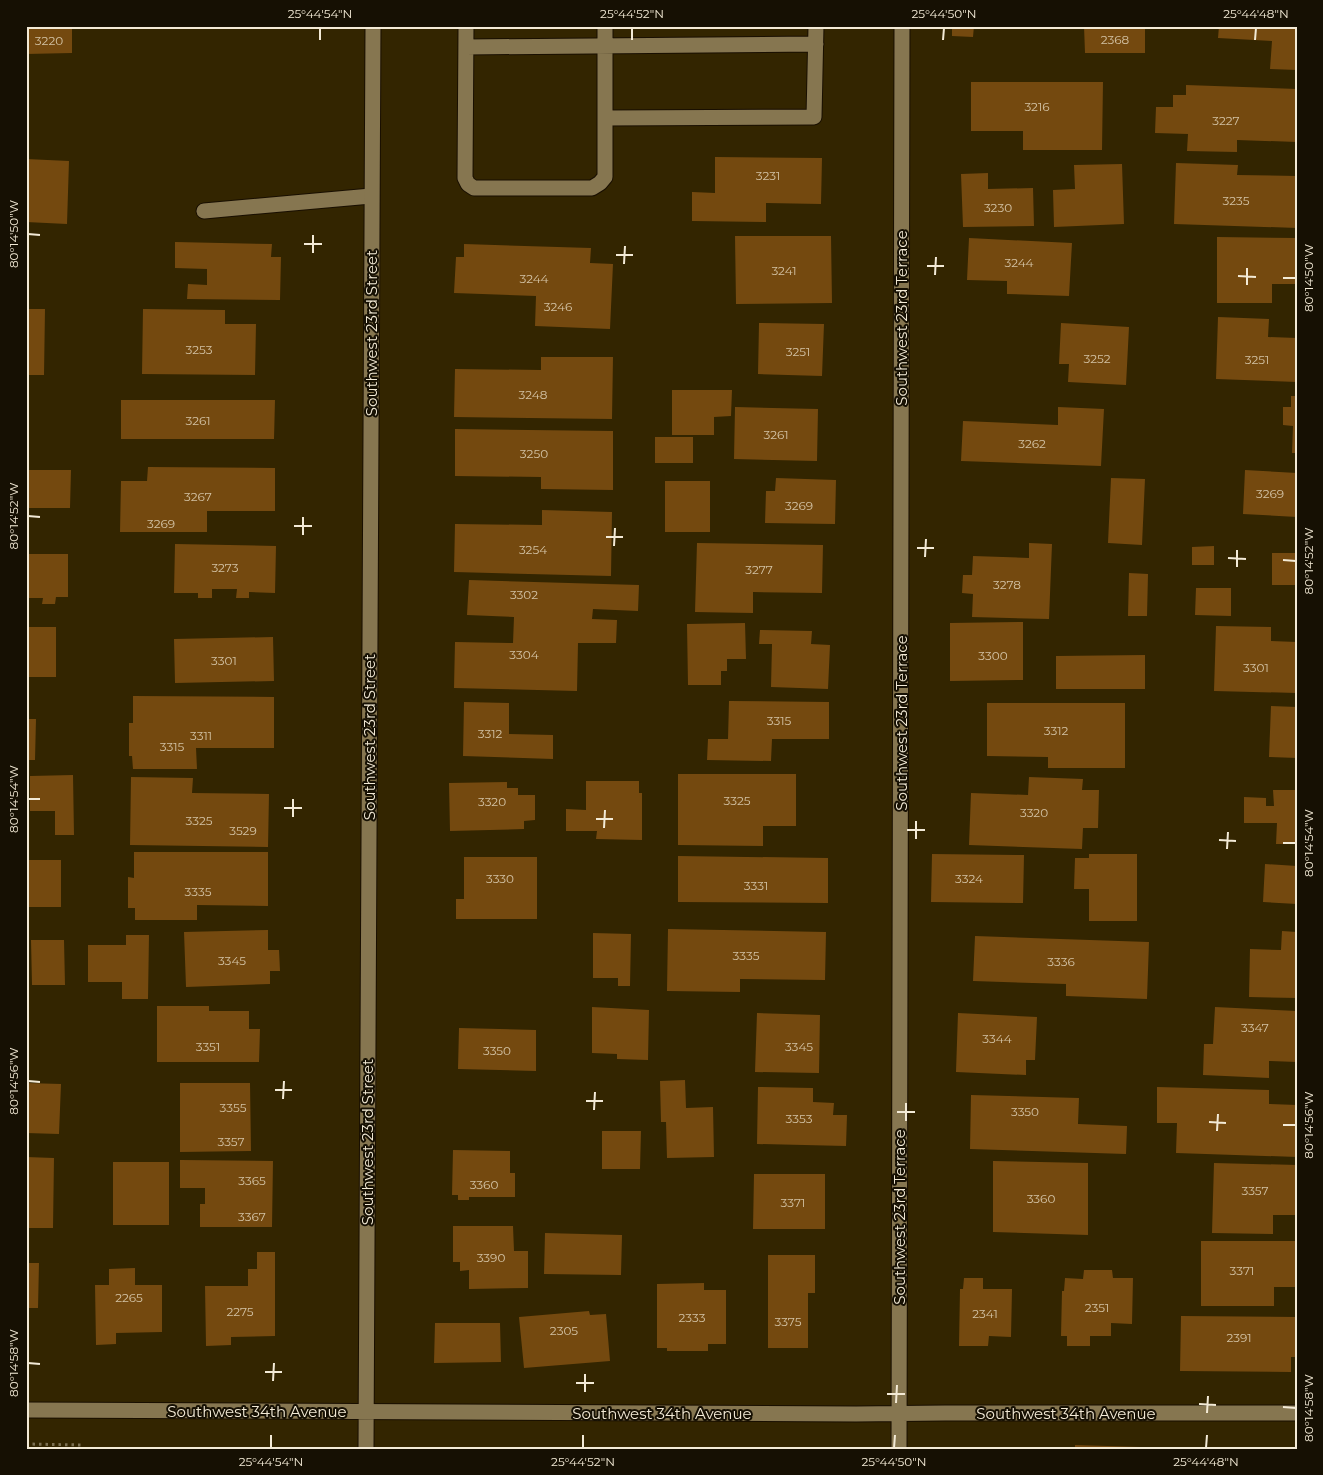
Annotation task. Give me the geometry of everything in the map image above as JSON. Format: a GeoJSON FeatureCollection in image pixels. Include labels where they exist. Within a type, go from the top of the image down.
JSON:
{"type":"FeatureCollection","features":[{"type":"Feature","properties":{"kind":"street","name":"Southwest 23rd Street"},"geometry":{"type":"LineString","coordinates":[[366,1449],[373,26]]}},
{"type":"Feature","properties":{"kind":"street"},"geometry":{"type":"LineString","coordinates":[[466,26],[465,178],[468,184],[474,188],[592,188],[605,177],[605,26]]}},
{"type":"Feature","properties":{"kind":"street"},"geometry":{"type":"LineString","coordinates":[[605,118],[814,117],[816,26]]}},
{"type":"Feature","properties":{"kind":"street","name":"Southwest 23rd Terrace"},"geometry":{"type":"LineString","coordinates":[[899,1449],[902,26]]}},
{"type":"Feature","properties":{"kind":"street"},"geometry":{"type":"LineString","coordinates":[[466,47],[816,44]]}},
{"type":"Feature","properties":{"kind":"street"},"geometry":{"type":"LineString","coordinates":[[204,211],[371,196]]}},
{"type":"Feature","properties":{"kind":"street","name":"Southwest 34th Avenue"},"geometry":{"type":"LineString","coordinates":[[26,1410],[899,1414],[1297,1413]]}},
{"type":"Feature","properties":{"kind":"path"},"geometry":{"type":"LineString","coordinates":[[26,1444],[82,1445]]}},
{"type":"Feature","properties":{"kind":"building"},"geometry":{"type":"Polygon","coordinates":[[[26,26],[72,26],[72,53],[26,54],[26,26]]]}},
{"type":"Feature","properties":{"kind":"building"},"geometry":{"type":"Polygon","coordinates":[[[952,26],[974,26],[973,37],[952,36],[952,26]]]}},
{"type":"Feature","properties":{"kind":"building"},"geometry":{"type":"Polygon","coordinates":[[[1084,26],[1145,26],[1145,53],[1085,53],[1084,26]]]}},
{"type":"Feature","properties":{"kind":"building"},"geometry":{"type":"Polygon","coordinates":[[[1219,26],[1297,26],[1297,70],[1270,69],[1272,41],[1218,38],[1219,26]]]}},
{"type":"Feature","properties":{"kind":"building"},"geometry":{"type":"Polygon","coordinates":[[[971,82],[1103,82],[1102,150],[1023,150],[1023,131],[971,131],[971,82]]]}},
{"type":"Feature","properties":{"kind":"building"},"geometry":{"type":"Polygon","coordinates":[[[1186,85],[1297,89],[1297,142],[1237,140],[1237,152],[1187,151],[1188,134],[1155,133],[1156,107],[1173,107],[1173,95],[1186,95],[1186,85]]]}},
{"type":"Feature","properties":{"kind":"building"},"geometry":{"type":"Polygon","coordinates":[[[715,157],[822,158],[821,204],[766,203],[766,222],[692,221],[692,192],[715,193],[715,157]]]}},
{"type":"Feature","properties":{"kind":"building"},"geometry":{"type":"Polygon","coordinates":[[[26,159],[69,161],[67,224],[26,222],[26,159]]]}},
{"type":"Feature","properties":{"kind":"building"},"geometry":{"type":"Polygon","coordinates":[[[1176,163],[1238,165],[1237,175],[1297,176],[1297,228],[1174,224],[1176,163]]]}},
{"type":"Feature","properties":{"kind":"building"},"geometry":{"type":"Polygon","coordinates":[[[1122,164],[1124,224],[1054,227],[1053,190],[1075,189],[1074,165],[1122,164]]]}},
{"type":"Feature","properties":{"kind":"building"},"geometry":{"type":"Polygon","coordinates":[[[988,173],[988,189],[1033,188],[1034,226],[963,227],[961,174],[988,173]]]}},
{"type":"Feature","properties":{"kind":"building"},"geometry":{"type":"Polygon","coordinates":[[[735,236],[831,236],[832,303],[736,304],[735,236]]]}},
{"type":"Feature","properties":{"kind":"building"},"geometry":{"type":"Polygon","coordinates":[[[1217,237],[1297,238],[1297,284],[1272,284],[1272,303],[1217,303],[1217,237]]]}},
{"type":"Feature","properties":{"kind":"building"},"geometry":{"type":"Polygon","coordinates":[[[969,238],[1072,243],[1069,296],[1007,294],[1007,281],[967,280],[969,238]]]}},
{"type":"Feature","properties":{"kind":"building"},"geometry":{"type":"Polygon","coordinates":[[[175,242],[272,244],[271,257],[281,257],[280,300],[187,299],[188,284],[207,285],[207,269],[175,268],[175,242]]]}},
{"type":"Feature","properties":{"kind":"building"},"geometry":{"type":"Polygon","coordinates":[[[464,244],[591,248],[590,263],[613,264],[610,329],[535,326],[536,296],[454,293],[456,257],[464,257],[464,244]]]}},
{"type":"Feature","properties":{"kind":"building"},"geometry":{"type":"Polygon","coordinates":[[[26,309],[45,309],[44,375],[26,375],[26,309]]]}},
{"type":"Feature","properties":{"kind":"building"},"geometry":{"type":"Polygon","coordinates":[[[143,309],[225,310],[225,324],[256,324],[255,375],[142,374],[143,309]]]}},
{"type":"Feature","properties":{"kind":"building"},"geometry":{"type":"Polygon","coordinates":[[[1218,317],[1269,319],[1268,337],[1297,338],[1297,382],[1216,379],[1218,317]]]}},
{"type":"Feature","properties":{"kind":"building"},"geometry":{"type":"Polygon","coordinates":[[[759,323],[824,324],[822,376],[758,374],[759,323]]]}},
{"type":"Feature","properties":{"kind":"building"},"geometry":{"type":"Polygon","coordinates":[[[1061,323],[1129,327],[1126,385],[1068,382],[1069,364],[1059,364],[1061,323]]]}},
{"type":"Feature","properties":{"kind":"building"},"geometry":{"type":"Polygon","coordinates":[[[541,357],[613,357],[612,419],[454,417],[455,369],[541,370],[541,357]]]}},
{"type":"Feature","properties":{"kind":"building"},"geometry":{"type":"Polygon","coordinates":[[[672,390],[732,390],[731,416],[714,417],[714,435],[672,435],[672,390]]]}},
{"type":"Feature","properties":{"kind":"building"},"geometry":{"type":"Polygon","coordinates":[[[1291,396],[1297,396],[1297,453],[1292,453],[1293,426],[1283,425],[1283,407],[1291,407],[1291,396]]]}},
{"type":"Feature","properties":{"kind":"building"},"geometry":{"type":"Polygon","coordinates":[[[121,400],[275,400],[274,439],[121,439],[121,400]]]}},
{"type":"Feature","properties":{"kind":"building"},"geometry":{"type":"Polygon","coordinates":[[[735,407],[818,409],[817,461],[734,459],[735,407]]]}},
{"type":"Feature","properties":{"kind":"building"},"geometry":{"type":"Polygon","coordinates":[[[1058,407],[1104,409],[1101,466],[961,461],[963,421],[1058,425],[1058,407]]]}},
{"type":"Feature","properties":{"kind":"building"},"geometry":{"type":"Polygon","coordinates":[[[455,429],[613,431],[613,490],[541,489],[541,477],[455,476],[455,429]]]}},
{"type":"Feature","properties":{"kind":"building"},"geometry":{"type":"Polygon","coordinates":[[[655,437],[693,437],[693,463],[655,463],[655,437]]]}},
{"type":"Feature","properties":{"kind":"building"},"geometry":{"type":"Polygon","coordinates":[[[148,467],[275,468],[275,511],[207,511],[207,532],[120,532],[121,481],[147,481],[148,467]]]}},
{"type":"Feature","properties":{"kind":"building"},"geometry":{"type":"Polygon","coordinates":[[[26,470],[71,470],[70,508],[26,508],[26,470]]]}},
{"type":"Feature","properties":{"kind":"building"},"geometry":{"type":"Polygon","coordinates":[[[1245,470],[1297,473],[1297,517],[1243,514],[1245,470]]]}},
{"type":"Feature","properties":{"kind":"building"},"geometry":{"type":"Polygon","coordinates":[[[776,478],[836,480],[835,524],[765,523],[766,491],[775,491],[776,478]]]}},
{"type":"Feature","properties":{"kind":"building"},"geometry":{"type":"Polygon","coordinates":[[[1111,478],[1145,479],[1142,545],[1108,543],[1111,478]]]}},
{"type":"Feature","properties":{"kind":"building"},"geometry":{"type":"Polygon","coordinates":[[[665,481],[710,481],[710,532],[665,532],[665,481]]]}},
{"type":"Feature","properties":{"kind":"building"},"geometry":{"type":"Polygon","coordinates":[[[542,510],[612,512],[611,576],[454,572],[455,524],[542,525],[542,510]]]}},
{"type":"Feature","properties":{"kind":"building"},"geometry":{"type":"Polygon","coordinates":[[[697,543],[823,545],[822,593],[753,592],[753,613],[695,612],[697,543]]]}},
{"type":"Feature","properties":{"kind":"building"},"geometry":{"type":"Polygon","coordinates":[[[1029,543],[1052,544],[1049,619],[972,617],[973,594],[962,593],[963,575],[972,575],[973,556],[1029,558],[1029,543]]]}},
{"type":"Feature","properties":{"kind":"building"},"geometry":{"type":"Polygon","coordinates":[[[175,544],[276,546],[275,593],[249,592],[249,598],[236,598],[237,589],[212,589],[212,598],[198,598],[198,593],[174,593],[175,544]]]}},
{"type":"Feature","properties":{"kind":"building"},"geometry":{"type":"Polygon","coordinates":[[[1214,546],[1214,565],[1192,565],[1192,547],[1214,546]]]}},
{"type":"Feature","properties":{"kind":"building"},"geometry":{"type":"Polygon","coordinates":[[[1272,553],[1297,553],[1297,585],[1272,585],[1272,553]]]}},
{"type":"Feature","properties":{"kind":"building"},"geometry":{"type":"Polygon","coordinates":[[[26,554],[68,554],[68,597],[56,597],[55,604],[42,604],[43,598],[26,598],[26,554]]]}},
{"type":"Feature","properties":{"kind":"building"},"geometry":{"type":"Polygon","coordinates":[[[1129,573],[1148,574],[1147,616],[1128,616],[1129,573]]]}},
{"type":"Feature","properties":{"kind":"building"},"geometry":{"type":"Polygon","coordinates":[[[469,580],[639,585],[638,611],[593,609],[592,619],[617,620],[616,643],[578,643],[577,691],[454,688],[455,642],[513,643],[514,617],[467,615],[469,580]]]}},
{"type":"Feature","properties":{"kind":"building"},"geometry":{"type":"Polygon","coordinates":[[[1196,588],[1231,588],[1231,616],[1195,615],[1196,588]]]}},
{"type":"Feature","properties":{"kind":"building"},"geometry":{"type":"Polygon","coordinates":[[[1023,622],[1023,680],[950,681],[950,623],[1023,622]]]}},
{"type":"Feature","properties":{"kind":"building"},"geometry":{"type":"Polygon","coordinates":[[[745,623],[746,659],[727,659],[727,671],[721,671],[721,685],[688,685],[687,624],[745,623]]]}},
{"type":"Feature","properties":{"kind":"building"},"geometry":{"type":"Polygon","coordinates":[[[1216,626],[1271,627],[1271,641],[1297,642],[1297,693],[1214,691],[1216,626]]]}},
{"type":"Feature","properties":{"kind":"building"},"geometry":{"type":"Polygon","coordinates":[[[26,627],[56,627],[56,677],[26,677],[26,627]]]}},
{"type":"Feature","properties":{"kind":"building"},"geometry":{"type":"Polygon","coordinates":[[[760,630],[812,631],[811,644],[830,645],[828,689],[771,687],[772,644],[759,644],[760,630]]]}},
{"type":"Feature","properties":{"kind":"building"},"geometry":{"type":"Polygon","coordinates":[[[273,637],[274,681],[175,683],[174,639],[273,637]]]}},
{"type":"Feature","properties":{"kind":"building"},"geometry":{"type":"Polygon","coordinates":[[[1145,655],[1145,689],[1056,689],[1056,656],[1145,655]]]}},
{"type":"Feature","properties":{"kind":"building"},"geometry":{"type":"Polygon","coordinates":[[[133,696],[274,697],[274,748],[196,748],[197,769],[133,769],[132,756],[129,756],[129,723],[133,723],[133,696]]]}},
{"type":"Feature","properties":{"kind":"building"},"geometry":{"type":"Polygon","coordinates":[[[729,701],[829,702],[829,739],[772,739],[771,761],[707,760],[708,739],[728,739],[729,701]]]}},
{"type":"Feature","properties":{"kind":"building"},"geometry":{"type":"Polygon","coordinates":[[[464,702],[509,703],[509,734],[553,735],[553,759],[463,756],[464,702]]]}},
{"type":"Feature","properties":{"kind":"building"},"geometry":{"type":"Polygon","coordinates":[[[987,703],[1125,703],[1125,768],[1048,768],[1048,757],[987,756],[987,703]]]}},
{"type":"Feature","properties":{"kind":"building"},"geometry":{"type":"Polygon","coordinates":[[[1271,706],[1297,707],[1297,758],[1269,757],[1271,706]]]}},
{"type":"Feature","properties":{"kind":"building"},"geometry":{"type":"Polygon","coordinates":[[[26,719],[36,719],[35,760],[26,760],[26,719]]]}},
{"type":"Feature","properties":{"kind":"building"},"geometry":{"type":"Polygon","coordinates":[[[678,774],[796,774],[796,826],[763,826],[763,846],[678,845],[678,774]]]}},
{"type":"Feature","properties":{"kind":"building"},"geometry":{"type":"Polygon","coordinates":[[[73,775],[74,835],[55,835],[55,811],[30,811],[30,776],[73,775]]]}},
{"type":"Feature","properties":{"kind":"building"},"geometry":{"type":"Polygon","coordinates":[[[131,777],[193,778],[192,793],[269,794],[268,847],[130,845],[131,777]]]}},
{"type":"Feature","properties":{"kind":"building"},"geometry":{"type":"Polygon","coordinates":[[[1029,777],[1083,779],[1082,790],[1099,790],[1098,828],[1083,828],[1082,849],[969,845],[971,793],[1028,795],[1029,777]]]}},
{"type":"Feature","properties":{"kind":"building"},"geometry":{"type":"Polygon","coordinates":[[[586,781],[639,781],[639,793],[642,793],[642,840],[596,839],[597,831],[566,831],[566,809],[586,810],[586,781]]]}},
{"type":"Feature","properties":{"kind":"building"},"geometry":{"type":"Polygon","coordinates":[[[507,782],[507,788],[518,788],[518,795],[535,795],[535,820],[524,821],[524,829],[450,831],[449,783],[507,782]]]}},
{"type":"Feature","properties":{"kind":"building"},"geometry":{"type":"Polygon","coordinates":[[[1273,790],[1297,790],[1297,844],[1276,844],[1277,823],[1244,823],[1244,797],[1266,798],[1266,806],[1274,806],[1273,790]]]}},
{"type":"Feature","properties":{"kind":"building"},"geometry":{"type":"Polygon","coordinates":[[[134,852],[268,852],[268,906],[197,905],[197,920],[135,920],[135,908],[128,908],[128,877],[134,878],[134,852]]]}},
{"type":"Feature","properties":{"kind":"building"},"geometry":{"type":"Polygon","coordinates":[[[932,854],[1024,855],[1023,903],[931,902],[932,854]]]}},
{"type":"Feature","properties":{"kind":"building"},"geometry":{"type":"Polygon","coordinates":[[[1089,854],[1137,854],[1137,921],[1089,921],[1089,889],[1074,889],[1075,858],[1089,858],[1089,854]]]}},
{"type":"Feature","properties":{"kind":"building"},"geometry":{"type":"Polygon","coordinates":[[[678,856],[828,858],[828,903],[678,902],[678,856]]]}},
{"type":"Feature","properties":{"kind":"building"},"geometry":{"type":"Polygon","coordinates":[[[464,857],[537,857],[537,919],[456,919],[456,899],[464,899],[464,857]]]}},
{"type":"Feature","properties":{"kind":"building"},"geometry":{"type":"Polygon","coordinates":[[[26,860],[61,860],[61,907],[26,907],[26,860]]]}},
{"type":"Feature","properties":{"kind":"building"},"geometry":{"type":"Polygon","coordinates":[[[1265,864],[1297,866],[1297,904],[1263,902],[1265,864]]]}},
{"type":"Feature","properties":{"kind":"building"},"geometry":{"type":"Polygon","coordinates":[[[668,929],[826,932],[825,980],[740,979],[740,992],[667,991],[668,929]]]}},
{"type":"Feature","properties":{"kind":"building"},"geometry":{"type":"Polygon","coordinates":[[[268,930],[268,950],[279,950],[280,971],[270,971],[270,984],[186,987],[184,932],[268,930]]]}},
{"type":"Feature","properties":{"kind":"building"},"geometry":{"type":"Polygon","coordinates":[[[1282,931],[1297,932],[1297,998],[1249,997],[1250,949],[1281,950],[1282,931]]]}},
{"type":"Feature","properties":{"kind":"building"},"geometry":{"type":"Polygon","coordinates":[[[593,933],[631,934],[630,986],[618,986],[618,978],[593,978],[593,933]]]}},
{"type":"Feature","properties":{"kind":"building"},"geometry":{"type":"Polygon","coordinates":[[[126,935],[149,935],[148,999],[122,999],[122,982],[88,982],[88,945],[126,945],[126,935]]]}},
{"type":"Feature","properties":{"kind":"building"},"geometry":{"type":"Polygon","coordinates":[[[975,936],[1149,942],[1147,999],[1066,996],[1066,984],[973,981],[975,936]]]}},
{"type":"Feature","properties":{"kind":"building"},"geometry":{"type":"Polygon","coordinates":[[[31,940],[64,940],[65,985],[32,985],[31,940]]]}},
{"type":"Feature","properties":{"kind":"building"},"geometry":{"type":"Polygon","coordinates":[[[157,1006],[209,1006],[209,1011],[249,1011],[249,1029],[260,1029],[259,1062],[157,1062],[157,1006]]]}},
{"type":"Feature","properties":{"kind":"building"},"geometry":{"type":"Polygon","coordinates":[[[592,1007],[649,1010],[648,1060],[617,1059],[617,1054],[592,1053],[592,1007]]]}},
{"type":"Feature","properties":{"kind":"building"},"geometry":{"type":"Polygon","coordinates":[[[1215,1007],[1297,1011],[1297,1062],[1269,1061],[1269,1078],[1203,1075],[1204,1044],[1213,1044],[1215,1007]]]}},
{"type":"Feature","properties":{"kind":"building"},"geometry":{"type":"Polygon","coordinates":[[[757,1013],[820,1015],[819,1073],[755,1072],[757,1013]]]}},
{"type":"Feature","properties":{"kind":"building"},"geometry":{"type":"Polygon","coordinates":[[[958,1013],[1037,1017],[1035,1060],[1026,1060],[1026,1075],[956,1072],[958,1013]]]}},
{"type":"Feature","properties":{"kind":"building"},"geometry":{"type":"Polygon","coordinates":[[[459,1028],[536,1030],[536,1071],[458,1069],[459,1028]]]}},
{"type":"Feature","properties":{"kind":"building"},"geometry":{"type":"Polygon","coordinates":[[[685,1080],[686,1108],[713,1107],[714,1157],[667,1158],[666,1122],[661,1122],[660,1081],[685,1080]]]}},
{"type":"Feature","properties":{"kind":"building"},"geometry":{"type":"Polygon","coordinates":[[[26,1083],[61,1084],[59,1134],[26,1133],[26,1083]]]}},
{"type":"Feature","properties":{"kind":"building"},"geometry":{"type":"Polygon","coordinates":[[[180,1083],[250,1083],[251,1151],[180,1152],[180,1083]]]}},
{"type":"Feature","properties":{"kind":"building"},"geometry":{"type":"Polygon","coordinates":[[[758,1087],[813,1088],[813,1102],[834,1103],[833,1115],[847,1115],[846,1146],[757,1144],[758,1087]]]}},
{"type":"Feature","properties":{"kind":"building"},"geometry":{"type":"Polygon","coordinates":[[[1157,1087],[1269,1090],[1269,1104],[1297,1105],[1297,1157],[1176,1153],[1177,1123],[1157,1123],[1157,1087]]]}},
{"type":"Feature","properties":{"kind":"building"},"geometry":{"type":"Polygon","coordinates":[[[971,1095],[1079,1098],[1078,1124],[1127,1126],[1126,1154],[970,1149],[971,1095]]]}},
{"type":"Feature","properties":{"kind":"building"},"geometry":{"type":"Polygon","coordinates":[[[602,1131],[641,1131],[640,1169],[602,1169],[602,1131]]]}},
{"type":"Feature","properties":{"kind":"building"},"geometry":{"type":"Polygon","coordinates":[[[453,1150],[510,1151],[510,1173],[515,1173],[515,1197],[469,1197],[469,1200],[458,1200],[458,1195],[452,1195],[453,1150]]]}},
{"type":"Feature","properties":{"kind":"building"},"geometry":{"type":"Polygon","coordinates":[[[26,1157],[54,1158],[53,1228],[26,1228],[26,1157]]]}},
{"type":"Feature","properties":{"kind":"building"},"geometry":{"type":"Polygon","coordinates":[[[180,1160],[273,1161],[272,1227],[200,1227],[200,1204],[205,1204],[205,1188],[180,1188],[180,1160]]]}},
{"type":"Feature","properties":{"kind":"building"},"geometry":{"type":"Polygon","coordinates":[[[993,1161],[1088,1163],[1088,1235],[993,1232],[993,1161]]]}},
{"type":"Feature","properties":{"kind":"building"},"geometry":{"type":"Polygon","coordinates":[[[113,1162],[169,1162],[169,1225],[113,1225],[113,1162]]]}},
{"type":"Feature","properties":{"kind":"building"},"geometry":{"type":"Polygon","coordinates":[[[1214,1163],[1297,1165],[1297,1215],[1273,1215],[1273,1234],[1212,1233],[1214,1163]]]}},
{"type":"Feature","properties":{"kind":"building"},"geometry":{"type":"Polygon","coordinates":[[[754,1174],[825,1174],[825,1229],[753,1229],[754,1174]]]}},
{"type":"Feature","properties":{"kind":"building"},"geometry":{"type":"Polygon","coordinates":[[[453,1226],[513,1226],[514,1251],[528,1251],[528,1288],[469,1289],[469,1270],[460,1271],[460,1262],[453,1262],[453,1226]]]}},
{"type":"Feature","properties":{"kind":"building"},"geometry":{"type":"Polygon","coordinates":[[[545,1233],[622,1235],[621,1275],[544,1274],[545,1233]]]}},
{"type":"Feature","properties":{"kind":"building"},"geometry":{"type":"Polygon","coordinates":[[[1201,1241],[1297,1241],[1297,1287],[1274,1287],[1274,1306],[1201,1306],[1201,1241]]]}},
{"type":"Feature","properties":{"kind":"building"},"geometry":{"type":"Polygon","coordinates":[[[257,1252],[275,1252],[275,1336],[231,1337],[231,1345],[206,1346],[205,1286],[248,1286],[248,1269],[257,1269],[257,1252]]]}},
{"type":"Feature","properties":{"kind":"building"},"geometry":{"type":"Polygon","coordinates":[[[768,1255],[815,1255],[815,1293],[808,1293],[808,1348],[768,1348],[768,1255]]]}},
{"type":"Feature","properties":{"kind":"building"},"geometry":{"type":"Polygon","coordinates":[[[26,1263],[39,1263],[38,1308],[26,1308],[26,1263]]]}},
{"type":"Feature","properties":{"kind":"building"},"geometry":{"type":"Polygon","coordinates":[[[135,1268],[135,1285],[162,1285],[162,1332],[116,1333],[116,1344],[96,1345],[95,1285],[109,1285],[109,1269],[135,1268]]]}},
{"type":"Feature","properties":{"kind":"building"},"geometry":{"type":"Polygon","coordinates":[[[1084,1270],[1112,1270],[1113,1278],[1133,1278],[1132,1324],[1111,1323],[1111,1336],[1090,1336],[1090,1346],[1067,1346],[1067,1336],[1061,1336],[1062,1291],[1064,1291],[1065,1278],[1083,1279],[1084,1270]]]}},
{"type":"Feature","properties":{"kind":"building"},"geometry":{"type":"Polygon","coordinates":[[[964,1278],[983,1278],[983,1289],[1012,1289],[1011,1337],[989,1336],[988,1346],[959,1346],[960,1289],[963,1289],[964,1278]]]}},
{"type":"Feature","properties":{"kind":"building"},"geometry":{"type":"Polygon","coordinates":[[[704,1283],[704,1290],[726,1290],[726,1344],[708,1344],[708,1351],[667,1351],[667,1348],[657,1348],[657,1284],[704,1283]]]}},
{"type":"Feature","properties":{"kind":"building"},"geometry":{"type":"Polygon","coordinates":[[[589,1311],[590,1315],[606,1314],[610,1361],[524,1368],[519,1317],[589,1311]]]}},
{"type":"Feature","properties":{"kind":"building"},"geometry":{"type":"Polygon","coordinates":[[[1181,1316],[1297,1317],[1297,1357],[1291,1357],[1291,1372],[1180,1371],[1181,1316]]]}},
{"type":"Feature","properties":{"kind":"building"},"geometry":{"type":"Polygon","coordinates":[[[435,1323],[500,1323],[501,1362],[434,1363],[435,1323]]]}},
{"type":"Feature","properties":{"kind":"building"},"geometry":{"type":"Polygon","coordinates":[[[1075,1445],[1141,1447],[1141,1449],[1075,1449],[1075,1445]]]}}]}
